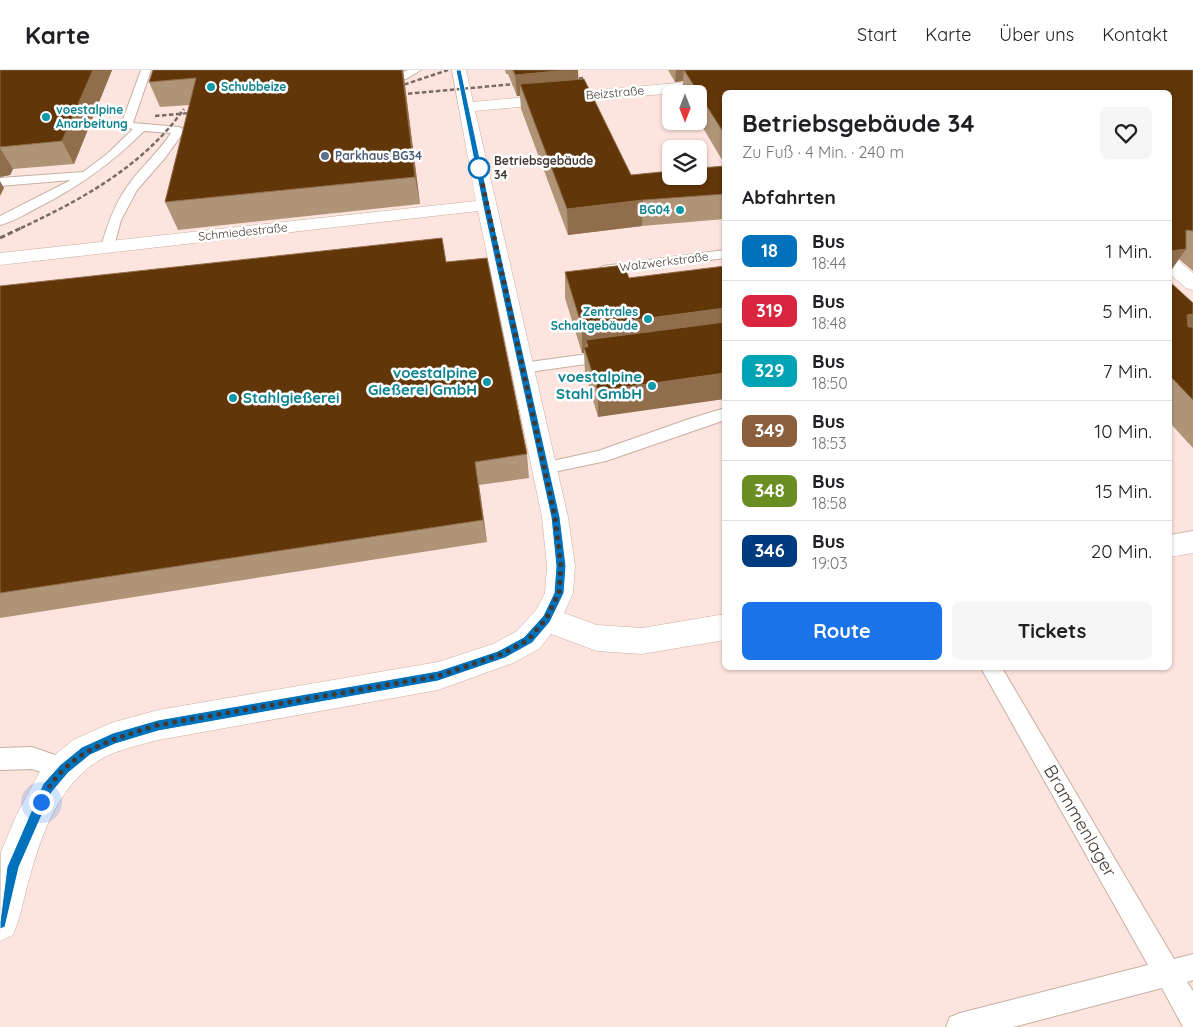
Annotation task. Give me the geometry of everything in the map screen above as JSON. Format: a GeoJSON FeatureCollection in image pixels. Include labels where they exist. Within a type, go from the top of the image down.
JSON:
{"type":"FeatureCollection","features":[{"type":"Feature","properties":{"kind":"street"},"geometry":{"type":"LineString","coordinates":[[0,922],[13,867],[28,829],[48,788],[64,769],[86,751],[113,739],[158,725],[438,676],[502,654],[528,640],[546,619],[559,593],[561,566],[555,517],[486,206],[459,70]]}},
{"type":"Feature","properties":{"kind":"street","name":"Beizstraße"},"geometry":{"type":"LineString","coordinates":[[466,107],[735,82]]}},
{"type":"Feature","properties":{"kind":"street","name":"Schmiedestraße"},"geometry":{"type":"LineString","coordinates":[[0,259],[486,206]]}},
{"type":"Feature","properties":{"kind":"street"},"geometry":{"type":"LineString","coordinates":[[1172,265],[1193,284]]}},
{"type":"Feature","properties":{"kind":"street"},"geometry":{"type":"LineString","coordinates":[[1172,546],[1193,542]]}},
{"type":"Feature","properties":{"kind":"street"},"geometry":{"type":"LineString","coordinates":[[546,619],[597,638],[642,640],[722,627]]}},
{"type":"Feature","properties":{"kind":"lane"},"geometry":{"type":"LineString","coordinates":[[108,246],[115,220],[132,188],[161,156],[179,130],[127,125],[146,70]]}},
{"type":"Feature","properties":{"kind":"lane"},"geometry":{"type":"LineString","coordinates":[[365,82],[402,77],[416,70]]}},
{"type":"Feature","properties":{"kind":"lane"},"geometry":{"type":"LineString","coordinates":[[0,221],[54,194],[85,174],[110,157],[141,127]]}},
{"type":"Feature","properties":{"kind":"lane"},"geometry":{"type":"LineString","coordinates":[[0,182],[85,174]]}},
{"type":"Feature","properties":{"kind":"lane","name":"Walzwerkstraße"},"geometry":{"type":"LineString","coordinates":[[603,270],[722,254]]}},
{"type":"Feature","properties":{"kind":"lane"},"geometry":{"type":"LineString","coordinates":[[522,368],[629,354]]}},
{"type":"Feature","properties":{"kind":"lane"},"geometry":{"type":"LineString","coordinates":[[544,468],[586,461],[695,421],[722,415]]}},
{"type":"Feature","properties":{"kind":"lane","name":"Brammenlager"},"geometry":{"type":"LineString","coordinates":[[992,670],[1181,971],[1193,1017]]}},
{"type":"Feature","properties":{"kind":"lane"},"geometry":{"type":"LineString","coordinates":[[0,759],[32,758],[64,769]]}},
{"type":"Feature","properties":{"kind":"lane"},"geometry":{"type":"LineString","coordinates":[[960,1027],[1181,971]]}},
{"type":"Feature","properties":{"kind":"shaded area"},"geometry":{"type":"Polygon","coordinates":[[[0,70],[1193,70],[1193,1027],[0,1027],[0,70]]]}},
{"type":"Feature","properties":{"kind":"building","name":"voestalpine Anarbeitung"},"geometry":{"type":"Polygon","coordinates":[[[0,70],[93,70],[62,141],[0,147],[0,70]]]}},
{"type":"Feature","properties":{"kind":"building"},"geometry":{"type":"Polygon","coordinates":[[[153,70],[402,70],[415,177],[165,202],[196,78],[149,82],[153,70]]]}},
{"type":"Feature","properties":{"kind":"building"},"geometry":{"type":"Polygon","coordinates":[[[513,70],[567,70],[515,75],[513,70]]]}},
{"type":"Feature","properties":{"kind":"building"},"geometry":{"type":"Polygon","coordinates":[[[684,70],[1193,70],[1193,231],[1186,230],[1186,249],[1172,251],[1172,90],[722,90],[722,130],[708,108],[708,85],[693,85],[684,70]]]}},
{"type":"Feature","properties":{"kind":"building"},"geometry":{"type":"Polygon","coordinates":[[[584,79],[631,175],[662,172],[662,185],[707,185],[707,167],[722,166],[722,194],[643,200],[567,209],[520,84],[584,79]]]}},
{"type":"Feature","properties":{"kind":"building","name":"Stahlgießerei"},"geometry":{"type":"Polygon","coordinates":[[[442,238],[446,262],[487,258],[527,454],[475,462],[483,520],[0,593],[0,286],[442,238]]]}},
{"type":"Feature","properties":{"kind":"building"},"geometry":{"type":"Polygon","coordinates":[[[624,265],[629,278],[722,266],[722,308],[582,327],[565,272],[624,265]]]}},
{"type":"Feature","properties":{"kind":"building"},"geometry":{"type":"Polygon","coordinates":[[[1172,284],[1193,303],[1193,314],[1187,315],[1188,327],[1193,327],[1193,400],[1172,378],[1172,284]]]}},
{"type":"Feature","properties":{"kind":"building"},"geometry":{"type":"Polygon","coordinates":[[[722,322],[722,373],[598,391],[584,347],[588,347],[586,340],[722,322]]]}},
{"type":"Feature","properties":{"kind":"railway"},"geometry":{"type":"LineString","coordinates":[[391,89],[448,70]]}},
{"type":"Feature","properties":{"kind":"railway"},"geometry":{"type":"LineString","coordinates":[[565,80],[583,78]]}},
{"type":"Feature","properties":{"kind":"railway"},"geometry":{"type":"LineString","coordinates":[[394,95],[526,83]]}},
{"type":"Feature","properties":{"kind":"railway"},"geometry":{"type":"LineString","coordinates":[[180,114],[184,109]]}},
{"type":"Feature","properties":{"kind":"railway"},"geometry":{"type":"LineString","coordinates":[[180,114],[202,112]]}},
{"type":"Feature","properties":{"kind":"railway"},"geometry":{"type":"LineString","coordinates":[[23,227],[89,193],[131,164],[150,148],[180,114]]}},
{"type":"Feature","properties":{"kind":"railway"},"geometry":{"type":"LineString","coordinates":[[155,116],[180,114]]}},
{"type":"Feature","properties":{"kind":"railway"},"geometry":{"type":"LineString","coordinates":[[0,238],[23,227]]}},
{"type":"Feature","properties":{"kind":"bus line","name":"18"},"geometry":{"type":"LineString","coordinates":[[0,922],[13,867],[28,829],[48,788],[64,769],[86,751],[113,739],[158,725],[438,676],[502,654],[528,640],[546,619],[559,593],[561,566],[555,517],[486,206],[459,70]]}},
{"type":"Feature","properties":{"kind":"place","name":"Schubbeize"},"geometry":{"type":"Point","coordinates":[211,87]}},
{"type":"Feature","properties":{"kind":"place","name":"voestalpine Anarbeitung"},"geometry":{"type":"Point","coordinates":[46,117]}},
{"type":"Feature","properties":{"kind":"place","name":"Parkhaus BG34"},"geometry":{"type":"Point","coordinates":[325,156]}},
{"type":"Feature","properties":{"kind":"place","name":"Betriebsgebäude 34"},"geometry":{"type":"Point","coordinates":[479,168]}},
{"type":"Feature","properties":{"kind":"place","name":"BG04"},"geometry":{"type":"Point","coordinates":[680,210]}},
{"type":"Feature","properties":{"kind":"place","name":"Zentrales Schaltgebäude"},"geometry":{"type":"Point","coordinates":[648,319]}},
{"type":"Feature","properties":{"kind":"place","name":"voestalpine Gießerei GmbH"},"geometry":{"type":"Point","coordinates":[487,382]}},
{"type":"Feature","properties":{"kind":"place","name":"voestalpine Stahl GmbH"},"geometry":{"type":"Point","coordinates":[652,386]}},
{"type":"Feature","properties":{"kind":"place","name":"Stahlgießerei"},"geometry":{"type":"Point","coordinates":[233,398]}},
{"type":"Feature","properties":{"kind":"route"},"geometry":{"type":"LineString","coordinates":[[41,802],[48,788],[64,769],[86,751],[113,739],[158,725],[438,676],[502,654],[528,640],[546,619],[559,593],[561,566],[555,517],[479,168]]}}]}
